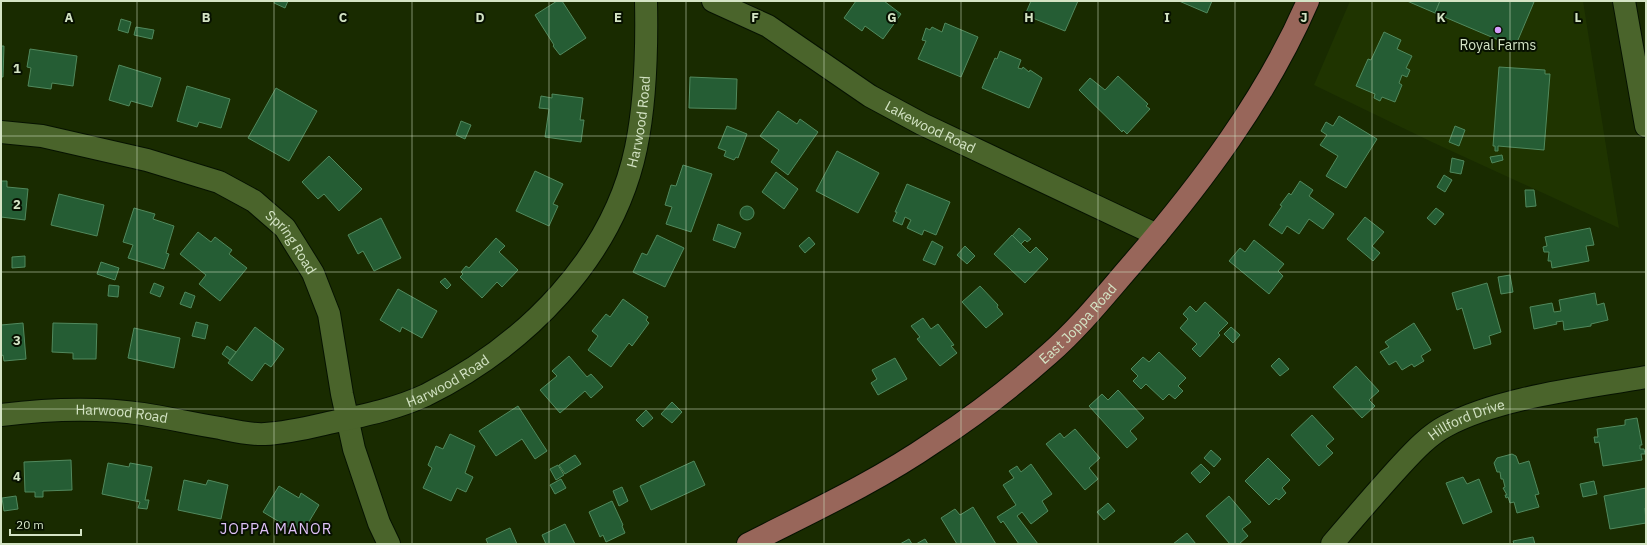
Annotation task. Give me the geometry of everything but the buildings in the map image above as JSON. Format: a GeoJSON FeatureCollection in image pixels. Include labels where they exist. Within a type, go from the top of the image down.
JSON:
{"type":"FeatureCollection","features":[{"type":"Feature","properties":{"kind":"main road","name":"East Joppa Road"},"geometry":{"type":"LineString","coordinates":[[748,544],[883,474],[934,442],[989,402],[1050,354],[1101,301],[1157,235],[1212,166],[1283,52],[1308,1]]}},
{"type":"Feature","properties":{"kind":"street","name":"Harwood Road"},"geometry":{"type":"LineString","coordinates":[[1,415],[76,408],[113,410],[236,431],[264,434],[378,413],[425,395],[497,353],[558,296],[579,270],[615,210],[636,148],[644,85],[646,1]]}},
{"type":"Feature","properties":{"kind":"street","name":"Lakewood Road"},"geometry":{"type":"LineString","coordinates":[[713,1],[768,26],[870,96],[922,124],[1157,235]]}},
{"type":"Feature","properties":{"kind":"street"},"geometry":{"type":"LineString","coordinates":[[1624,1],[1646,126]]}},
{"type":"Feature","properties":{"kind":"street","name":"Spring Road"},"geometry":{"type":"LineString","coordinates":[[1,132],[42,136],[161,164],[220,182],[254,201],[272,215],[285,228],[313,273],[329,314],[347,419],[354,449],[379,523],[388,544]]}},
{"type":"Feature","properties":{"kind":"street","name":"Hillford Drive"},"geometry":{"type":"LineString","coordinates":[[1332,544],[1387,480],[1422,443],[1445,426],[1472,414],[1522,400],[1646,377]]}},
{"type":"Feature","properties":{"kind":"shaded area"},"geometry":{"type":"Polygon","coordinates":[[[1350,1],[1583,1],[1619,228],[1434,143],[1314,85],[1350,1]]]}},
{"type":"Feature","properties":{"kind":"place","name":"Royal Farms"},"geometry":{"type":"Point","coordinates":[1498,30]}},
{"type":"Feature","properties":{"kind":"district","name":"JOPPA MANOR"},"geometry":{"type":"Point","coordinates":[276,528]}}]}
